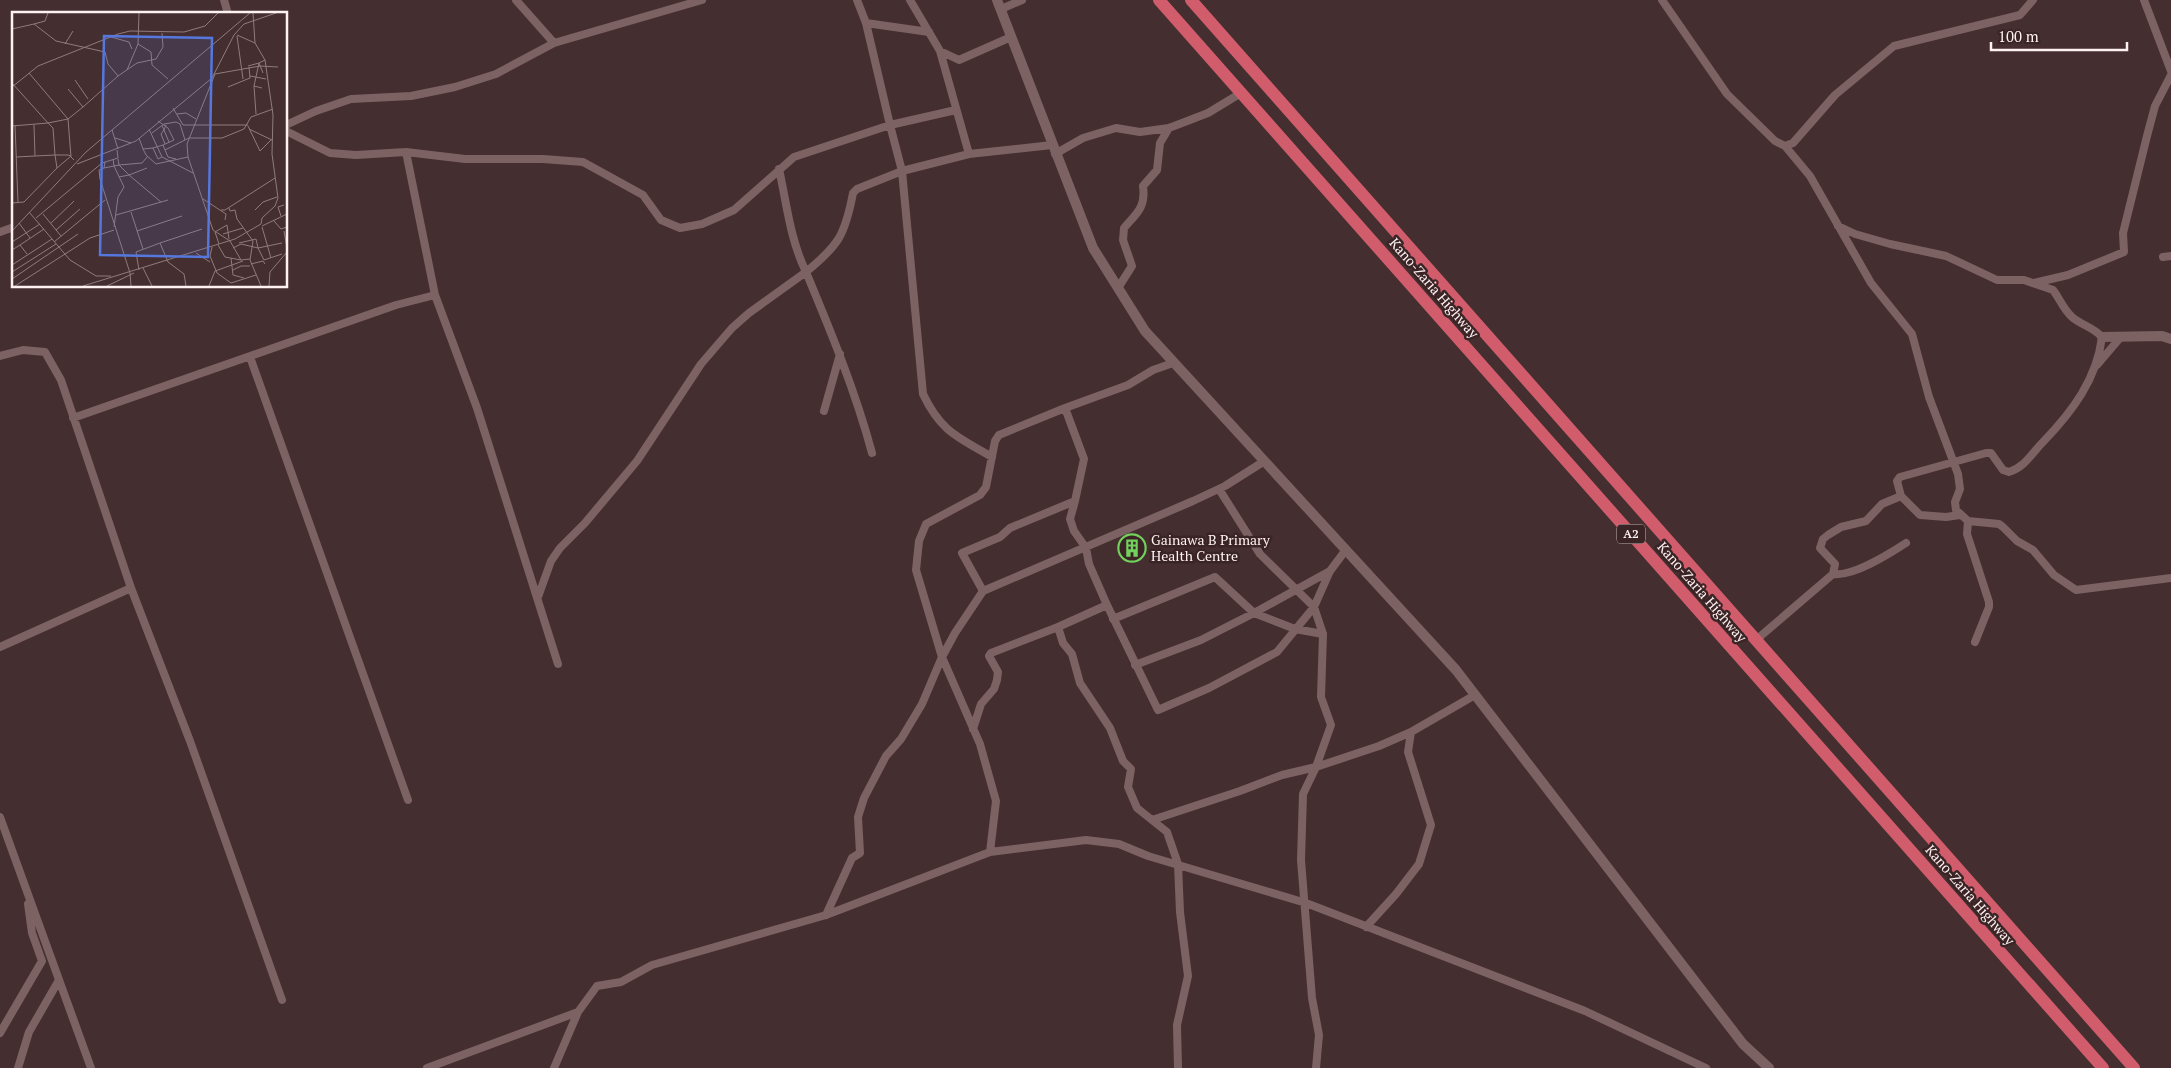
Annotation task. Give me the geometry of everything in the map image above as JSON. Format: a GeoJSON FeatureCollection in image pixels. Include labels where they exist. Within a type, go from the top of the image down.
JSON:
{"type":"FeatureCollection","features":[{"type":"Feature","properties":{"kind":"highway","name":"Kano-Zaria Highway"},"geometry":{"type":"LineString","coordinates":[[1159,0],[2103,1068]]}},
{"type":"Feature","properties":{"kind":"highway","name":"Kano-Zaria Highway"},"geometry":{"type":"LineString","coordinates":[[1191,0],[2134,1068]]}},
{"type":"Feature","properties":{"kind":"street"},"geometry":{"type":"LineString","coordinates":[[516,0],[554,43]]}},
{"type":"Feature","properties":{"kind":"street"},"geometry":{"type":"LineString","coordinates":[[288,124],[316,111],[351,99],[411,96],[455,87],[496,74],[554,43],[702,0]]}},
{"type":"Feature","properties":{"kind":"street"},"geometry":{"type":"LineString","coordinates":[[857,0],[866,23],[902,170],[923,394],[933,415],[949,432],[992,457]]}},
{"type":"Feature","properties":{"kind":"street"},"geometry":{"type":"LineString","coordinates":[[910,0],[940,52],[969,154]]}},
{"type":"Feature","properties":{"kind":"street"},"geometry":{"type":"LineString","coordinates":[[1022,0],[999,5],[1093,248],[1145,331],[1263,462],[1456,670],[1743,1044],[1769,1068]]}},
{"type":"Feature","properties":{"kind":"street"},"geometry":{"type":"LineString","coordinates":[[1662,0],[1728,94],[1775,141],[1785,146],[1810,176],[1871,284],[1912,334],[1929,397],[1954,462],[1960,489],[1955,502],[1956,510],[1960,515],[1968,520],[1999,524],[2004,527],[2017,541],[2033,550],[2054,575],[2076,590],[2171,578]]}},
{"type":"Feature","properties":{"kind":"street"},"geometry":{"type":"LineString","coordinates":[[1785,146],[1793,142],[1835,95],[1894,46],[2020,15],[2033,0]]}},
{"type":"Feature","properties":{"kind":"street"},"geometry":{"type":"LineString","coordinates":[[2144,0],[2171,71]]}},
{"type":"Feature","properties":{"kind":"street"},"geometry":{"type":"LineString","coordinates":[[866,23],[929,32]]}},
{"type":"Feature","properties":{"kind":"street"},"geometry":{"type":"LineString","coordinates":[[940,52],[959,60],[1012,38]]}},
{"type":"Feature","properties":{"kind":"street"},"geometry":{"type":"LineString","coordinates":[[2034,283],[2068,274],[2124,252],[2123,233],[2149,128],[2155,106],[2171,75]]}},
{"type":"Feature","properties":{"kind":"street"},"geometry":{"type":"LineString","coordinates":[[538,597],[552,561],[560,548],[585,523],[637,461],[701,364],[732,328],[749,313],[829,253],[843,234],[853,193],[857,189],[902,170],[969,154],[1054,150],[1083,138],[1116,128],[1140,132],[1170,128],[1208,113],[1241,93]]}},
{"type":"Feature","properties":{"kind":"street"},"geometry":{"type":"LineString","coordinates":[[288,132],[330,153],[356,155],[406,152],[465,159],[543,159],[583,162],[643,194],[661,220],[680,228],[702,224],[734,210],[794,157],[890,125],[956,110]]}},
{"type":"Feature","properties":{"kind":"street"},"geometry":{"type":"LineString","coordinates":[[1118,288],[1132,266],[1124,240],[1124,228],[1140,210],[1145,199],[1144,186],[1157,170],[1160,144],[1170,128]]}},
{"type":"Feature","properties":{"kind":"street"},"geometry":{"type":"LineString","coordinates":[[406,152],[435,295],[477,408],[558,664]]}},
{"type":"Feature","properties":{"kind":"street"},"geometry":{"type":"LineString","coordinates":[[779,169],[792,238],[827,327],[851,381],[872,453]]}},
{"type":"Feature","properties":{"kind":"street"},"geometry":{"type":"LineString","coordinates":[[1838,226],[1855,234],[1890,244],[1946,256],[1997,280],[2024,280],[2053,290],[2064,310],[2073,318],[2094,328],[2102,337],[2162,336],[2171,339]]}},
{"type":"Feature","properties":{"kind":"street"},"geometry":{"type":"LineString","coordinates":[[0,232],[12,228]]}},
{"type":"Feature","properties":{"kind":"street"},"geometry":{"type":"LineString","coordinates":[[73,418],[396,305],[435,295]]}},
{"type":"Feature","properties":{"kind":"street"},"geometry":{"type":"LineString","coordinates":[[2095,368],[2102,337]]}},
{"type":"Feature","properties":{"kind":"street"},"geometry":{"type":"LineString","coordinates":[[1960,515],[1946,517],[1920,515],[1902,496],[1897,481],[1900,477],[1986,453],[1991,453],[2003,470],[2009,472],[2016,470],[2056,430],[2076,405],[2095,368],[2120,338]]}},
{"type":"Feature","properties":{"kind":"street"},"geometry":{"type":"LineString","coordinates":[[0,356],[23,350],[45,352],[61,380],[131,588],[190,741],[282,1000]]}},
{"type":"Feature","properties":{"kind":"street"},"geometry":{"type":"LineString","coordinates":[[824,411],[840,354]]}},
{"type":"Feature","properties":{"kind":"street"},"geometry":{"type":"LineString","coordinates":[[250,357],[408,800]]}},
{"type":"Feature","properties":{"kind":"street"},"geometry":{"type":"LineString","coordinates":[[990,852],[996,801],[980,744],[942,657],[916,570],[919,541],[926,524],[980,494],[986,487],[995,441],[999,435],[1128,385],[1154,370],[1173,362]]}},
{"type":"Feature","properties":{"kind":"street"},"geometry":{"type":"LineString","coordinates":[[1065,408],[1084,459],[1070,519],[1074,531],[1086,548],[1089,564],[1107,605],[1158,710],[1209,688],[1277,652],[1314,607],[1330,572],[1345,550]]}},
{"type":"Feature","properties":{"kind":"street"},"geometry":{"type":"LineString","coordinates":[[826,915],[852,858],[860,854],[858,817],[864,798],[886,756],[901,739],[922,704],[942,657],[984,592],[1219,489],[1263,462]]}},
{"type":"Feature","properties":{"kind":"street"},"geometry":{"type":"LineString","coordinates":[[1219,489],[1260,554],[1314,607],[1323,634],[1322,697],[1331,725],[1316,767],[1303,794],[1301,860],[1306,903],[1312,998],[1319,1036],[1316,1068]]}},
{"type":"Feature","properties":{"kind":"street"},"geometry":{"type":"LineString","coordinates":[[1756,640],[1833,574],[1835,564],[1820,548],[1823,539],[1841,528],[1866,520],[1882,504],[1902,496]]}},
{"type":"Feature","properties":{"kind":"street"},"geometry":{"type":"LineString","coordinates":[[984,592],[962,553],[1000,537],[1010,528],[1075,501]]}},
{"type":"Feature","properties":{"kind":"street"},"geometry":{"type":"LineString","coordinates":[[1968,520],[1967,534],[1989,602],[1989,607],[1975,642]]}},
{"type":"Feature","properties":{"kind":"street"},"geometry":{"type":"LineString","coordinates":[[1833,574],[1840,575],[1849,572],[1889,554],[1906,543]]}},
{"type":"Feature","properties":{"kind":"street"},"geometry":{"type":"LineString","coordinates":[[1135,665],[1201,640],[1330,572]]}},
{"type":"Feature","properties":{"kind":"street"},"geometry":{"type":"LineString","coordinates":[[1114,619],[1215,577],[1254,613],[1295,629],[1323,634]]}},
{"type":"Feature","properties":{"kind":"street"},"geometry":{"type":"LineString","coordinates":[[0,647],[131,588]]}},
{"type":"Feature","properties":{"kind":"street"},"geometry":{"type":"LineString","coordinates":[[973,729],[981,704],[994,689],[997,680],[998,672],[989,656],[991,653],[1058,627],[1107,605]]}},
{"type":"Feature","properties":{"kind":"street"},"geometry":{"type":"LineString","coordinates":[[1058,627],[1063,643],[1072,654],[1080,683],[1110,728],[1123,761],[1131,769],[1128,787],[1137,808],[1167,832],[1178,864],[1180,912],[1188,976],[1177,1025],[1178,1068]]}},
{"type":"Feature","properties":{"kind":"street"},"geometry":{"type":"LineString","coordinates":[[1152,820],[1282,775],[1316,767],[1379,746],[1411,732],[1475,695]]}},
{"type":"Feature","properties":{"kind":"street"},"geometry":{"type":"LineString","coordinates":[[1366,927],[1396,894],[1419,864],[1431,825],[1408,752],[1411,732]]}},
{"type":"Feature","properties":{"kind":"street"},"geometry":{"type":"LineString","coordinates":[[0,817],[91,1068]]}},
{"type":"Feature","properties":{"kind":"street"},"geometry":{"type":"LineString","coordinates":[[554,1068],[578,1012],[597,986],[621,982],[652,965],[826,915],[990,852],[1086,840],[1119,844],[1148,856],[1306,903],[1584,1011],[1706,1068]]}},
{"type":"Feature","properties":{"kind":"street"},"geometry":{"type":"LineString","coordinates":[[0,1033],[42,961],[32,933],[25,887]]}},
{"type":"Feature","properties":{"kind":"street"},"geometry":{"type":"LineString","coordinates":[[18,1068],[29,1032],[59,980]]}},
{"type":"Feature","properties":{"kind":"street"},"geometry":{"type":"LineString","coordinates":[[427,1068],[578,1012]]}},
{"type":"Feature","properties":{"kind":"place","name":"Gainawa B Primary Health Centre"},"geometry":{"type":"Point","coordinates":[1132,548]}}]}
